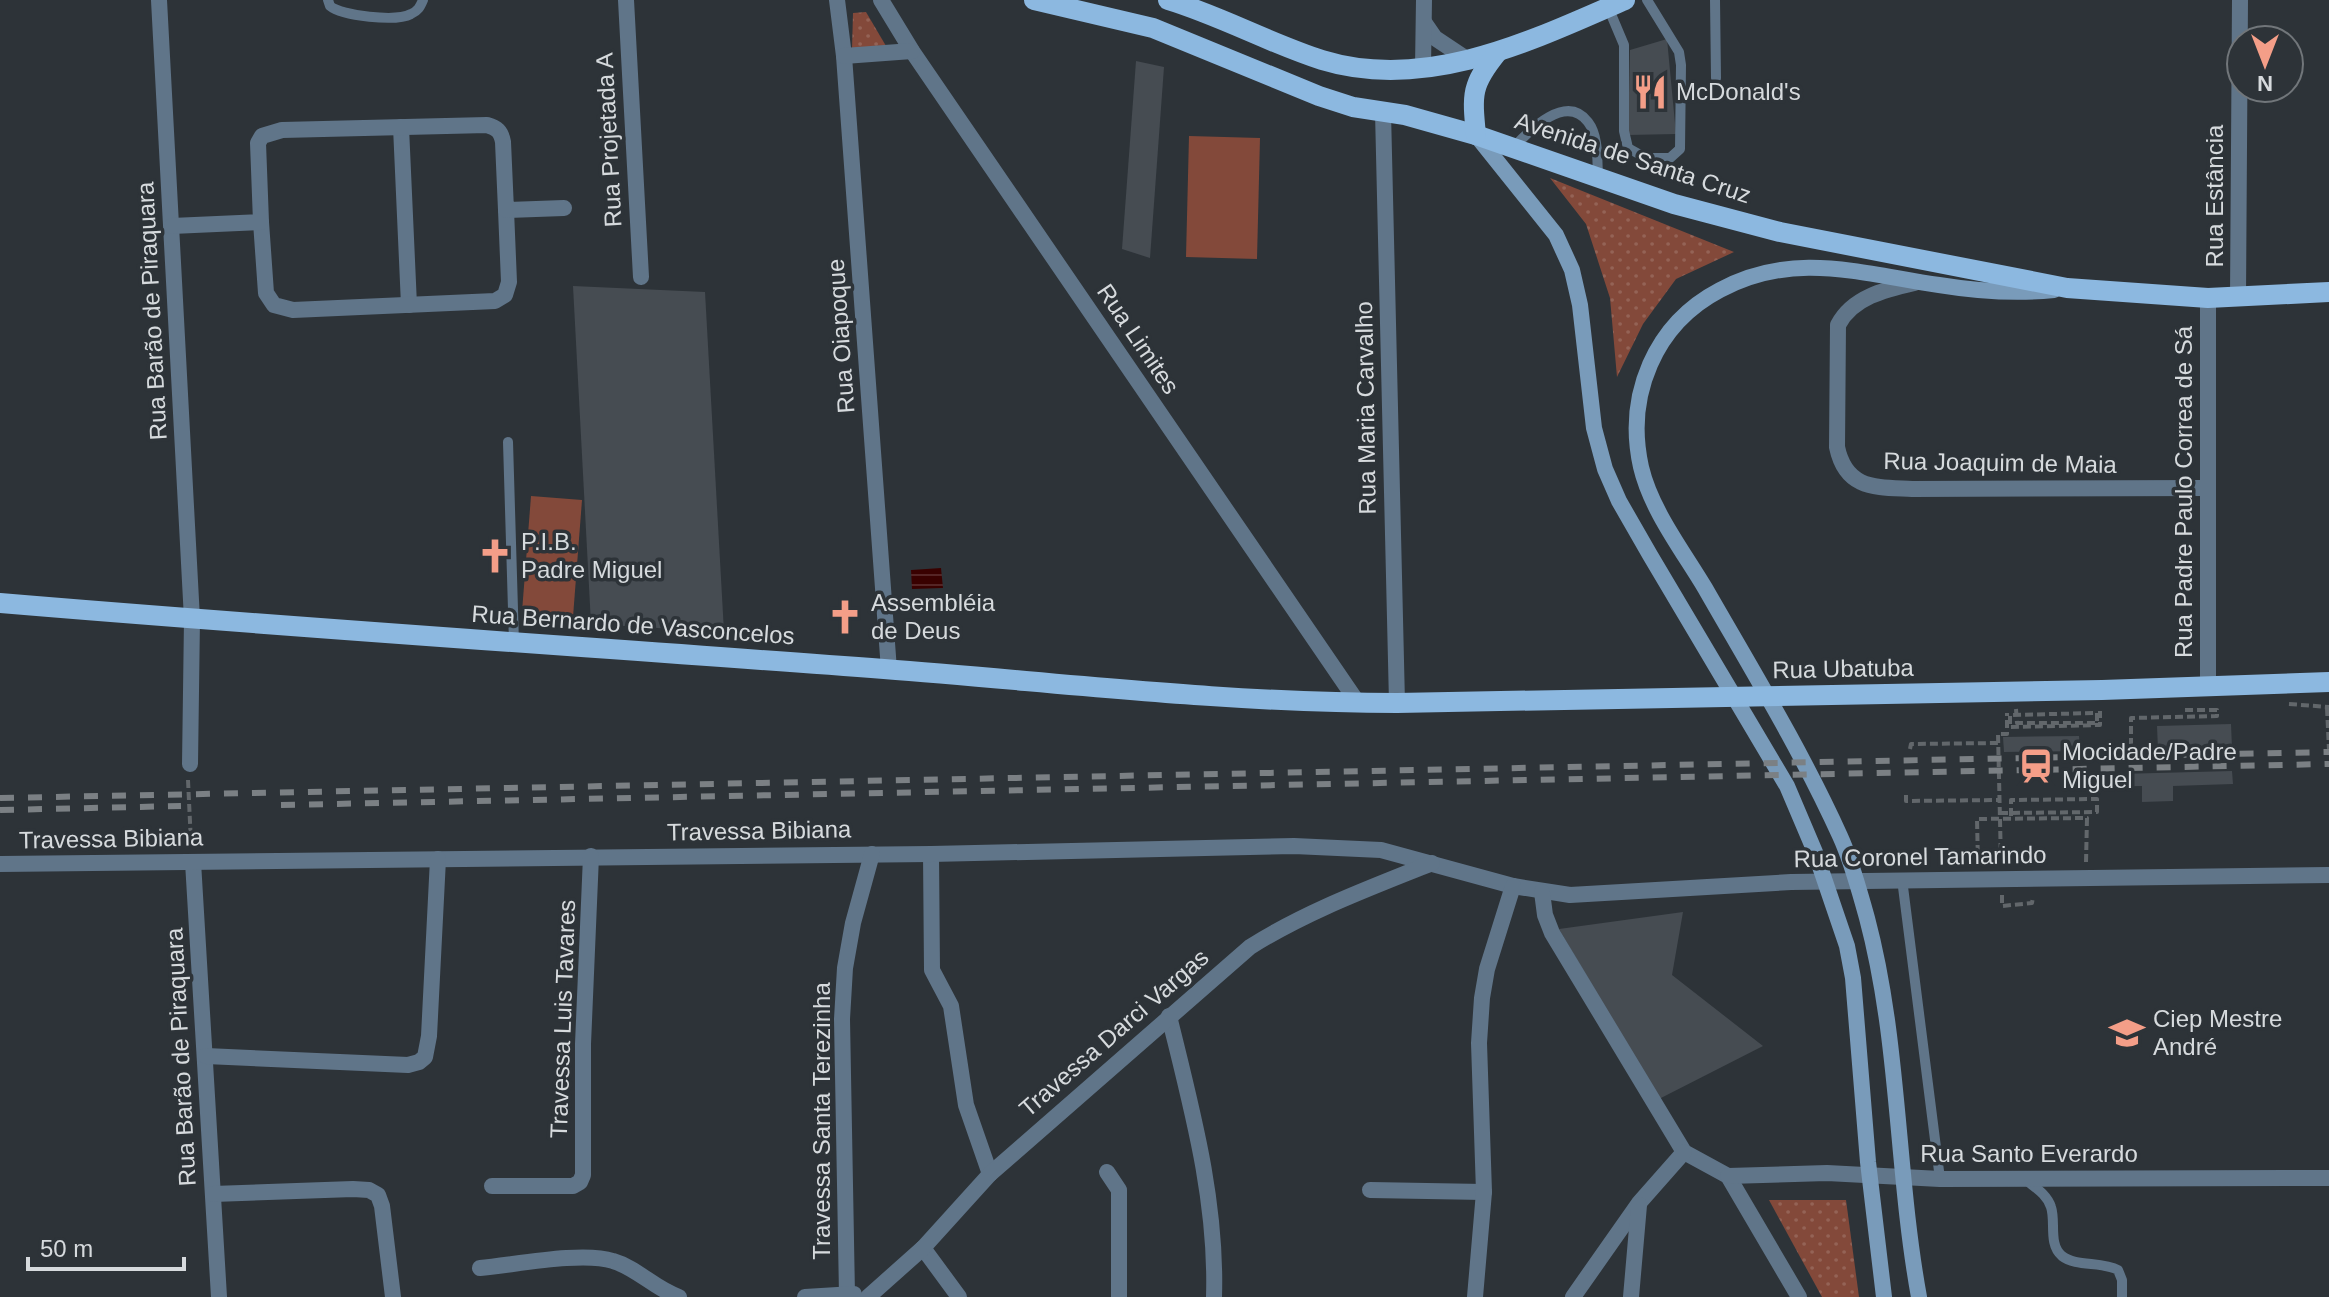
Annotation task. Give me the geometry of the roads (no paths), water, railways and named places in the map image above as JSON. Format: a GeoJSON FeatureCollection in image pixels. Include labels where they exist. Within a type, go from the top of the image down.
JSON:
{"type":"FeatureCollection","features":[{"type":"Feature","properties":{"kind":"main road","name":"Avenida de Santa Cruz"},"geometry":{"type":"LineString","coordinates":[[1034,0],[1153,28],[1319,96],[1353,107],[1405,115],[1515,146],[1674,204],[1780,232],[2067,288],[2208,298],[2329,292]]}},
{"type":"Feature","properties":{"kind":"main road"},"geometry":{"type":"LineString","coordinates":[[1168,0],[1321,59],[1356,68],[1387,70],[1423,67],[1497,53],[1617,4]]}},
{"type":"Feature","properties":{"kind":"main road"},"geometry":{"type":"LineString","coordinates":[[1497,53],[1478,76],[1473,103],[1476,135],[1556,235],[1572,270],[1580,305],[1594,428],[1605,469],[1619,501],[1787,786],[1840,923],[1853,978],[1868,1162],[1884,1297]]}},
{"type":"Feature","properties":{"kind":"main road"},"geometry":{"type":"LineString","coordinates":[[1919,1297],[1910,1244],[1898,1104],[1881,969],[1855,875],[1841,837],[1770,699],[1658,508],[1642,468],[1637,426],[1640,389],[1664,336],[1688,310],[1720,290],[1754,275],[1807,266],[1829,266],[1918,282],[1996,291],[2035,292],[2067,288]]}},
{"type":"Feature","properties":{"kind":"main road","name":"Rua Bernardo de Vasconcelos"},"geometry":{"type":"LineString","coordinates":[[0,603],[1209,697],[1358,703]]}},
{"type":"Feature","properties":{"kind":"main road","name":"Rua Ubatuba"},"geometry":{"type":"LineString","coordinates":[[1358,703],[2088,690],[2329,682]]}},
{"type":"Feature","properties":{"kind":"street","name":"Rua Barão de Piraquara"},"geometry":{"type":"LineString","coordinates":[[159,0],[192,619],[189,768]]}},
{"type":"Feature","properties":{"kind":"street","name":"Rua Projetada A"},"geometry":{"type":"LineString","coordinates":[[626,0],[641,277]]}},
{"type":"Feature","properties":{"kind":"street","name":"Rua Oiapoque"},"geometry":{"type":"LineString","coordinates":[[837,0],[844,56],[889,670]]}},
{"type":"Feature","properties":{"kind":"street","name":"Rua Limites"},"geometry":{"type":"LineString","coordinates":[[881,0],[912,51],[1358,703]]}},
{"type":"Feature","properties":{"kind":"street"},"geometry":{"type":"LineString","coordinates":[[1423,67],[1424,0]]}},
{"type":"Feature","properties":{"kind":"street","name":"Rua Estância"},"geometry":{"type":"LineString","coordinates":[[2238,297],[2240,0]]}},
{"type":"Feature","properties":{"kind":"street"},"geometry":{"type":"LineString","coordinates":[[1424,22],[1435,38],[1468,60]]}},
{"type":"Feature","properties":{"kind":"street"},"geometry":{"type":"LineString","coordinates":[[844,56],[912,51]]}},
{"type":"Feature","properties":{"kind":"street","name":"Rua Maria Carvalho"},"geometry":{"type":"LineString","coordinates":[[1383,112],[1397,703]]}},
{"type":"Feature","properties":{"kind":"street"},"geometry":{"type":"LineString","coordinates":[[487,125],[502,133],[509,282],[505,295],[495,301],[409,305],[293,310],[274,305],[266,293],[257,153],[262,136],[282,130],[401,127],[487,125]]}},
{"type":"Feature","properties":{"kind":"street"},"geometry":{"type":"LineString","coordinates":[[401,127],[409,305]]}},
{"type":"Feature","properties":{"kind":"street"},"geometry":{"type":"LineString","coordinates":[[506,210],[564,208]]}},
{"type":"Feature","properties":{"kind":"street"},"geometry":{"type":"LineString","coordinates":[[172,226],[261,222]]}},
{"type":"Feature","properties":{"kind":"street","name":"Rua Joaquim de Maia"},"geometry":{"type":"LineString","coordinates":[[1918,282],[1865,299],[1849,310],[1838,325],[1837,447],[1839,458],[1848,473],[1865,484],[1912,489],[2207,488]]}},
{"type":"Feature","properties":{"kind":"street","name":"Rua Padre Paulo Correa de Sá"},"geometry":{"type":"LineString","coordinates":[[2208,298],[2208,686]]}},
{"type":"Feature","properties":{"kind":"street","name":"Travessa Bibiana"},"geometry":{"type":"LineString","coordinates":[[0,864],[192,855],[438,859],[931,854],[1294,846],[1381,850],[1513,886]]}},
{"type":"Feature","properties":{"kind":"street","name":"Travessa Santa Terezinha"},"geometry":{"type":"LineString","coordinates":[[847,1295],[843,994],[853,923],[872,854]]}},
{"type":"Feature","properties":{"kind":"street"},"geometry":{"type":"LineString","coordinates":[[931,854],[932,970],[951,1006],[966,1105],[990,1174]]}},
{"type":"Feature","properties":{"kind":"street","name":"Rua Barão de Piraquara"},"geometry":{"type":"LineString","coordinates":[[192,855],[219,1297]]}},
{"type":"Feature","properties":{"kind":"street","name":"Travessa Luis Tavares"},"geometry":{"type":"LineString","coordinates":[[492,1186],[562,1187],[580,1182],[583,1168],[582,1072],[591,856]]}},
{"type":"Feature","properties":{"kind":"street"},"geometry":{"type":"LineString","coordinates":[[206,1056],[408,1065],[425,1057],[429,1036],[438,859]]}},
{"type":"Feature","properties":{"kind":"street","name":"Travessa Darci Vargas"},"geometry":{"type":"LineString","coordinates":[[870,1295],[923,1248],[990,1174],[1250,947],[1285,925],[1432,863]]}},
{"type":"Feature","properties":{"kind":"street","name":"Rua Coronel Tamarindo"},"geometry":{"type":"LineString","coordinates":[[1513,886],[1542,892],[1596,895],[1655,888],[1902,879],[2329,875]]}},
{"type":"Feature","properties":{"kind":"street"},"geometry":{"type":"LineString","coordinates":[[1475,1297],[1484,1192],[1479,1043],[1482,998],[1487,969],[1513,886]]}},
{"type":"Feature","properties":{"kind":"street"},"geometry":{"type":"LineString","coordinates":[[1542,892],[1545,915],[1552,933],[1684,1152],[1728,1176],[1799,1297]]}},
{"type":"Feature","properties":{"kind":"street"},"geometry":{"type":"LineString","coordinates":[[1169,1016],[1207,1177],[1215,1246],[1214,1297]]}},
{"type":"Feature","properties":{"kind":"street"},"geometry":{"type":"LineString","coordinates":[[1573,1297],[1639,1203],[1684,1152]]}},
{"type":"Feature","properties":{"kind":"street"},"geometry":{"type":"LineString","coordinates":[[1107,1172],[1119,1190],[1119,1297]]}},
{"type":"Feature","properties":{"kind":"street","name":"Rua Santo Everardo"},"geometry":{"type":"LineString","coordinates":[[1728,1176],[1827,1173],[1940,1179],[2329,1178]]}},
{"type":"Feature","properties":{"kind":"street"},"geometry":{"type":"LineString","coordinates":[[213,1194],[353,1189],[369,1190],[378,1195],[393,1297]]}},
{"type":"Feature","properties":{"kind":"street"},"geometry":{"type":"LineString","coordinates":[[1370,1190],[1484,1192]]}},
{"type":"Feature","properties":{"kind":"street"},"geometry":{"type":"LineString","coordinates":[[1631,1297],[1639,1203]]}},
{"type":"Feature","properties":{"kind":"street"},"geometry":{"type":"LineString","coordinates":[[923,1248],[959,1297]]}},
{"type":"Feature","properties":{"kind":"street"},"geometry":{"type":"LineString","coordinates":[[480,1268],[595,1257],[615,1261],[679,1297]]}},
{"type":"Feature","properties":{"kind":"street"},"geometry":{"type":"LineString","coordinates":[[805,1297],[870,1295]]}},
{"type":"Feature","properties":{"kind":"lane"},"geometry":{"type":"LineString","coordinates":[[328,0],[330,6],[344,14],[399,17],[414,13],[423,0]]}},
{"type":"Feature","properties":{"kind":"lane"},"geometry":{"type":"LineString","coordinates":[[1617,4],[1624,45],[1624,131],[1628,148],[1646,158],[1670,158],[1680,149],[1681,138],[1679,52],[1647,0]]}},
{"type":"Feature","properties":{"kind":"lane"},"geometry":{"type":"LineString","coordinates":[[1715,0],[1716,78]]}},
{"type":"Feature","properties":{"kind":"lane"},"geometry":{"type":"LineString","coordinates":[[1515,146],[1530,130],[1554,114],[1568,112],[1581,115],[1590,123],[1594,136],[1598,177]]}},
{"type":"Feature","properties":{"kind":"lane"},"geometry":{"type":"LineString","coordinates":[[508,442],[514,643]]}},
{"type":"Feature","properties":{"kind":"lane"},"geometry":{"type":"LineString","coordinates":[[1902,879],[1940,1179]]}},
{"type":"Feature","properties":{"kind":"lane"},"geometry":{"type":"LineString","coordinates":[[2025,1179],[2044,1195],[2051,1207],[2054,1244],[2058,1252],[2066,1259],[2108,1265],[2118,1270],[2122,1280],[2122,1297]]}},
{"type":"Feature","properties":{"kind":"railway"},"geometry":{"type":"LineString","coordinates":[[0,798],[2329,752]]}},
{"type":"Feature","properties":{"kind":"railway"},"geometry":{"type":"LineString","coordinates":[[281,805],[2329,764]]}},
{"type":"Feature","properties":{"kind":"railway"},"geometry":{"type":"LineString","coordinates":[[0,810],[181,806]]}},
{"type":"Feature","properties":{"kind":"place","name":"McDonald's"},"geometry":{"type":"Point","coordinates":[1650,92]}},
{"type":"Feature","properties":{"kind":"place","name":"P.I.B. Padre Miguel"},"geometry":{"type":"Point","coordinates":[495,556]}},
{"type":"Feature","properties":{"kind":"place","name":"Assembléia de Deus"},"geometry":{"type":"Point","coordinates":[845,617]}},
{"type":"Feature","properties":{"kind":"place","name":"Mocidade/Padre Miguel"},"geometry":{"type":"Point","coordinates":[2036,766]}},
{"type":"Feature","properties":{"kind":"place","name":"Ciep Mestre André"},"geometry":{"type":"Point","coordinates":[2127,1033]}}]}
